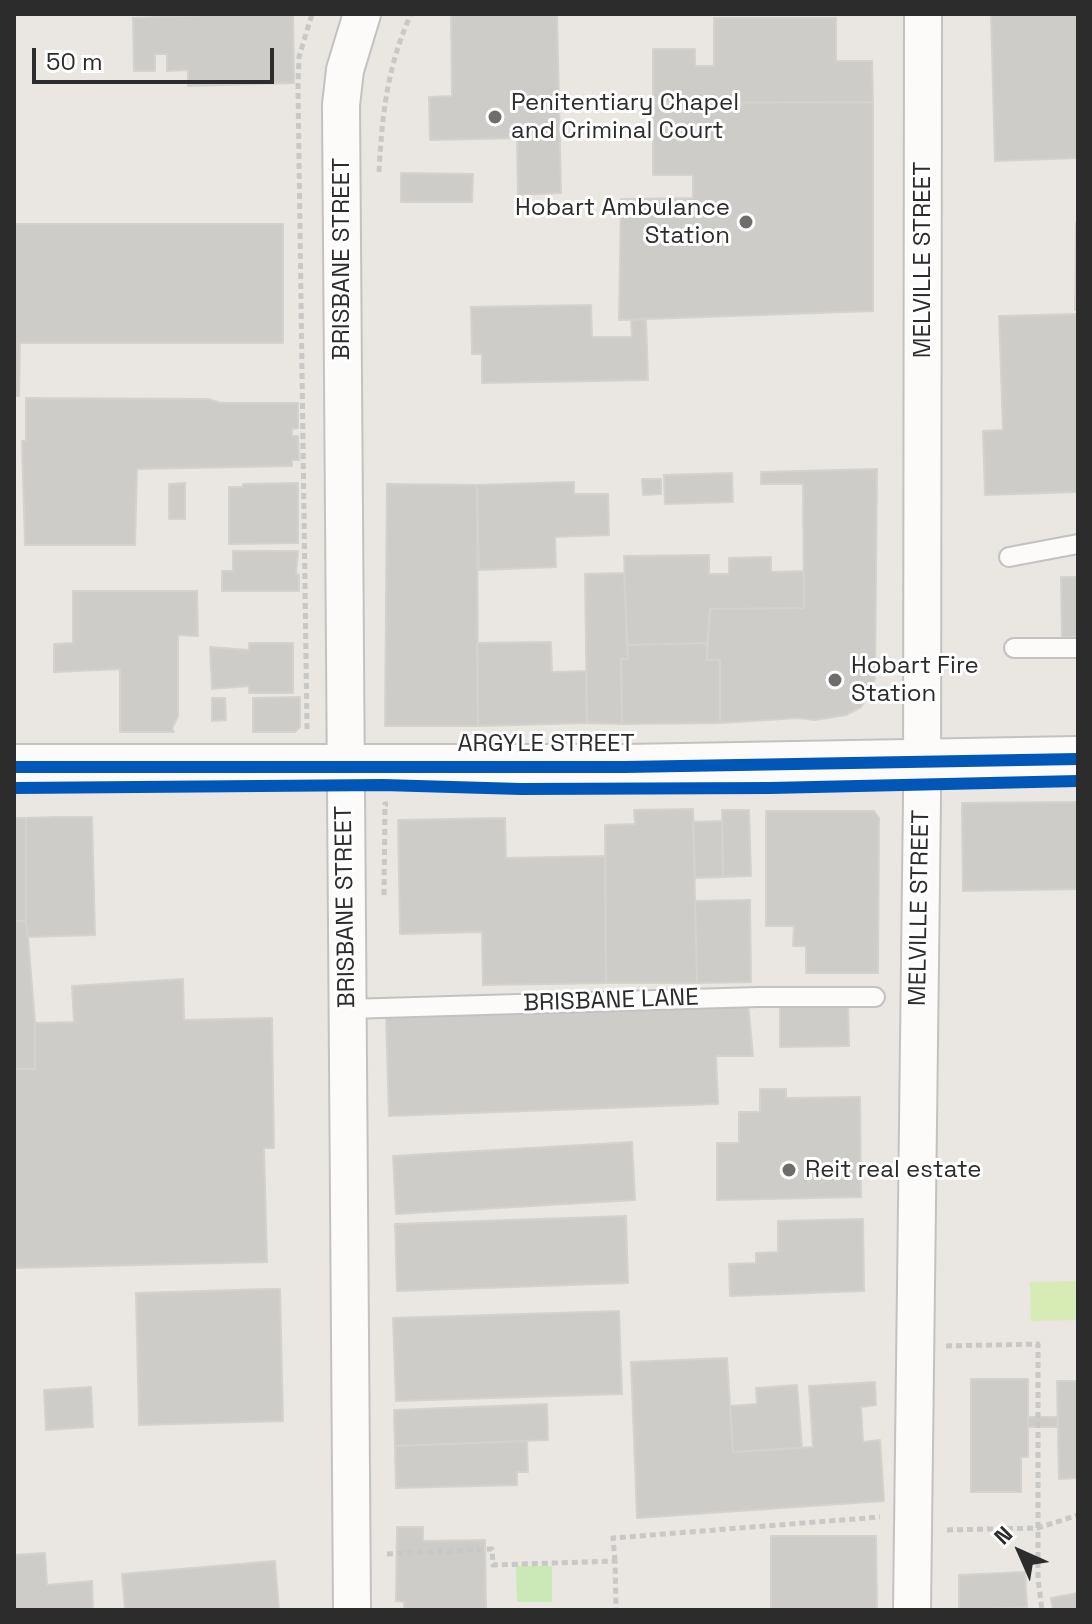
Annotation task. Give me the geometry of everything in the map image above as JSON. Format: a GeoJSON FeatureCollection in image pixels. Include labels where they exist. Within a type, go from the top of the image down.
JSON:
{"type":"FeatureCollection","features":[{"type":"Feature","properties":{"kind":"main road","name":"ARGYLE STREET"},"geometry":{"type":"LineString","coordinates":[[14,767],[625,767],[1078,759]]}},
{"type":"Feature","properties":{"kind":"street","name":"BRISBANE STREET"},"geometry":{"type":"LineString","coordinates":[[352,1610],[341,105],[345,70],[362,14]]}},
{"type":"Feature","properties":{"kind":"street","name":"MELVILLE STREET"},"geometry":{"type":"LineString","coordinates":[[912,1610],[899,1531],[915,1346],[921,762],[923,14]]}},
{"type":"Feature","properties":{"kind":"lane"},"geometry":{"type":"LineString","coordinates":[[1009,557],[1078,544]]}},
{"type":"Feature","properties":{"kind":"lane"},"geometry":{"type":"LineString","coordinates":[[1014,648],[1078,648]]}},
{"type":"Feature","properties":{"kind":"lane","name":"BRISBANE LANE"},"geometry":{"type":"LineString","coordinates":[[347,1009],[758,997],[875,997]]}},
{"type":"Feature","properties":{"kind":"path"},"geometry":{"type":"LineString","coordinates":[[307,734],[298,85],[299,57],[312,14]]}},
{"type":"Feature","properties":{"kind":"path"},"geometry":{"type":"LineString","coordinates":[[384,898],[385,804],[401,804]]}},
{"type":"Feature","properties":{"kind":"path"},"geometry":{"type":"LineString","coordinates":[[915,1346],[1038,1344],[1038,1579],[1042,1610]]}},
{"type":"Feature","properties":{"kind":"path"},"geometry":{"type":"LineString","coordinates":[[616,1610],[613,1538],[885,1516],[899,1531],[1038,1528],[1078,1515]]}},
{"type":"Feature","properties":{"kind":"path"},"geometry":{"type":"LineString","coordinates":[[387,1568],[387,1552],[492,1549],[493,1565],[615,1561]]}},
{"type":"Feature","properties":{"kind":"green space"},"geometry":{"type":"Polygon","coordinates":[[[1078,1281],[1078,1320],[1031,1321],[1030,1282],[1078,1281]]]}},
{"type":"Feature","properties":{"kind":"green space"},"geometry":{"type":"Polygon","coordinates":[[[516,1566],[552,1566],[552,1602],[517,1602],[516,1566]]]}},
{"type":"Feature","properties":{"kind":"building"},"geometry":{"type":"Polygon","coordinates":[[[293,14],[294,83],[188,86],[188,70],[167,71],[167,54],[155,54],[155,71],[134,71],[133,18],[293,14]]]}},
{"type":"Feature","properties":{"kind":"building","name":"Penitentiary Chapel and Criminal Court"},"geometry":{"type":"Polygon","coordinates":[[[451,14],[557,14],[561,193],[518,195],[517,138],[430,140],[429,97],[452,96],[451,14]]]}},
{"type":"Feature","properties":{"kind":"building"},"geometry":{"type":"Polygon","coordinates":[[[991,14],[1078,14],[1078,158],[995,161],[991,14]]]}},
{"type":"Feature","properties":{"kind":"building"},"geometry":{"type":"Polygon","coordinates":[[[714,18],[836,18],[836,61],[872,61],[873,102],[653,103],[653,49],[695,49],[695,66],[714,66],[714,18]]]}},
{"type":"Feature","properties":{"kind":"building","name":"Hobart Ambulance Station"},"geometry":{"type":"Polygon","coordinates":[[[873,102],[873,311],[619,320],[621,199],[693,198],[693,175],[653,175],[653,103],[873,102]]]}},
{"type":"Feature","properties":{"kind":"building"},"geometry":{"type":"Polygon","coordinates":[[[401,173],[473,174],[472,202],[401,202],[401,173]]]}},
{"type":"Feature","properties":{"kind":"building"},"geometry":{"type":"Polygon","coordinates":[[[14,224],[283,224],[283,343],[20,343],[19,396],[14,396],[14,224]]]}},
{"type":"Feature","properties":{"kind":"building"},"geometry":{"type":"Polygon","coordinates":[[[1078,224],[1078,310],[1075,310],[1078,224]]]}},
{"type":"Feature","properties":{"kind":"building"},"geometry":{"type":"Polygon","coordinates":[[[591,305],[592,337],[632,337],[631,320],[646,318],[648,380],[482,383],[482,354],[472,354],[471,307],[591,305]]]}},
{"type":"Feature","properties":{"kind":"building"},"geometry":{"type":"Polygon","coordinates":[[[1078,314],[1078,492],[985,495],[983,431],[1003,430],[999,316],[1078,314]]]}},
{"type":"Feature","properties":{"kind":"building"},"geometry":{"type":"Polygon","coordinates":[[[26,398],[298,403],[298,428],[292,429],[292,436],[298,436],[299,460],[292,460],[292,466],[137,469],[135,545],[25,545],[22,441],[26,441],[26,398]]]}},
{"type":"Feature","properties":{"kind":"building"},"geometry":{"type":"Polygon","coordinates":[[[877,469],[875,677],[871,692],[861,707],[846,715],[815,720],[798,718],[720,723],[720,660],[707,660],[710,609],[804,608],[803,484],[761,484],[761,472],[877,469]]]}},
{"type":"Feature","properties":{"kind":"building"},"geometry":{"type":"Polygon","coordinates":[[[732,473],[733,502],[665,504],[664,475],[732,473]]]}},
{"type":"Feature","properties":{"kind":"building"},"geometry":{"type":"Polygon","coordinates":[[[642,479],[661,479],[661,494],[643,495],[642,479]]]}},
{"type":"Feature","properties":{"kind":"building"},"geometry":{"type":"Polygon","coordinates":[[[574,482],[574,494],[608,494],[609,535],[555,537],[556,567],[479,570],[477,485],[574,482]]]}},
{"type":"Feature","properties":{"kind":"building"},"geometry":{"type":"Polygon","coordinates":[[[185,483],[185,519],[169,519],[169,484],[185,483]]]}},
{"type":"Feature","properties":{"kind":"building"},"geometry":{"type":"Polygon","coordinates":[[[298,483],[298,543],[229,544],[229,487],[298,483]]]}},
{"type":"Feature","properties":{"kind":"building"},"geometry":{"type":"Polygon","coordinates":[[[387,484],[477,485],[478,726],[385,726],[387,484]]]}},
{"type":"Feature","properties":{"kind":"building"},"geometry":{"type":"Polygon","coordinates":[[[233,551],[298,551],[296,573],[299,575],[299,591],[222,591],[222,571],[233,571],[233,551]]]}},
{"type":"Feature","properties":{"kind":"building"},"geometry":{"type":"Polygon","coordinates":[[[709,555],[709,574],[729,574],[729,558],[771,557],[771,572],[804,571],[804,608],[710,609],[707,643],[627,645],[624,556],[709,555]]]}},
{"type":"Feature","properties":{"kind":"building"},"geometry":{"type":"Polygon","coordinates":[[[624,573],[628,659],[621,659],[622,724],[587,723],[585,574],[624,573]]]}},
{"type":"Feature","properties":{"kind":"building"},"geometry":{"type":"Polygon","coordinates":[[[1061,577],[1078,577],[1078,637],[1062,637],[1061,577]]]}},
{"type":"Feature","properties":{"kind":"building"},"geometry":{"type":"Polygon","coordinates":[[[73,591],[197,591],[198,636],[178,635],[178,716],[172,729],[174,732],[120,732],[120,669],[54,672],[54,644],[73,643],[73,591]]]}},
{"type":"Feature","properties":{"kind":"building"},"geometry":{"type":"Polygon","coordinates":[[[551,642],[552,672],[586,671],[587,723],[478,726],[477,643],[551,642]]]}},
{"type":"Feature","properties":{"kind":"building"},"geometry":{"type":"Polygon","coordinates":[[[249,643],[293,643],[293,693],[249,693],[249,686],[212,689],[210,647],[249,650],[249,643]]]}},
{"type":"Feature","properties":{"kind":"building"},"geometry":{"type":"Polygon","coordinates":[[[707,643],[707,660],[720,660],[720,723],[622,724],[621,659],[628,659],[627,645],[707,643]]]}},
{"type":"Feature","properties":{"kind":"building"},"geometry":{"type":"Polygon","coordinates":[[[300,697],[300,727],[295,732],[253,732],[253,698],[300,697]]]}},
{"type":"Feature","properties":{"kind":"building"},"geometry":{"type":"Polygon","coordinates":[[[212,698],[225,698],[226,720],[212,721],[212,698]]]}},
{"type":"Feature","properties":{"kind":"building"},"geometry":{"type":"Polygon","coordinates":[[[1078,802],[1078,889],[963,891],[962,803],[1078,802]]]}},
{"type":"Feature","properties":{"kind":"building"},"geometry":{"type":"Polygon","coordinates":[[[693,809],[697,983],[606,983],[605,825],[635,824],[634,810],[693,809]]]}},
{"type":"Feature","properties":{"kind":"building"},"geometry":{"type":"Polygon","coordinates":[[[722,810],[749,810],[751,876],[723,877],[722,810]]]}},
{"type":"Feature","properties":{"kind":"building"},"geometry":{"type":"Polygon","coordinates":[[[766,811],[874,811],[879,818],[878,973],[806,973],[806,946],[793,946],[794,926],[766,926],[766,811]]]}},
{"type":"Feature","properties":{"kind":"building"},"geometry":{"type":"Polygon","coordinates":[[[92,817],[95,935],[28,937],[26,818],[92,817]]]}},
{"type":"Feature","properties":{"kind":"building"},"geometry":{"type":"Polygon","coordinates":[[[14,818],[26,818],[26,921],[14,921],[14,818]]]}},
{"type":"Feature","properties":{"kind":"building"},"geometry":{"type":"Polygon","coordinates":[[[505,818],[506,858],[605,856],[606,983],[483,985],[482,932],[400,934],[398,820],[505,818]]]}},
{"type":"Feature","properties":{"kind":"building"},"geometry":{"type":"Polygon","coordinates":[[[722,821],[723,877],[695,878],[693,822],[722,821]]]}},
{"type":"Feature","properties":{"kind":"building"},"geometry":{"type":"Polygon","coordinates":[[[750,900],[751,982],[697,983],[695,901],[750,900]]]}},
{"type":"Feature","properties":{"kind":"building"},"geometry":{"type":"Polygon","coordinates":[[[14,921],[26,921],[35,1023],[35,1069],[14,1069],[14,921]]]}},
{"type":"Feature","properties":{"kind":"building"},"geometry":{"type":"Polygon","coordinates":[[[183,979],[184,1020],[272,1018],[274,1148],[264,1148],[267,1262],[14,1268],[14,1069],[35,1069],[35,1023],[74,1022],[72,986],[183,979]]]}},
{"type":"Feature","properties":{"kind":"building"},"geometry":{"type":"Polygon","coordinates":[[[848,1001],[849,1046],[780,1047],[780,1002],[848,1001]]]}},
{"type":"Feature","properties":{"kind":"building"},"geometry":{"type":"Polygon","coordinates":[[[748,1002],[753,1056],[716,1056],[718,1104],[389,1116],[386,1015],[748,1002]]]}},
{"type":"Feature","properties":{"kind":"building","name":"Reit real estate"},"geometry":{"type":"Polygon","coordinates":[[[760,1089],[786,1089],[786,1098],[860,1097],[861,1197],[717,1200],[717,1143],[739,1143],[739,1112],[760,1112],[760,1089]]]}},
{"type":"Feature","properties":{"kind":"building"},"geometry":{"type":"Polygon","coordinates":[[[632,1142],[635,1200],[396,1214],[393,1156],[632,1142]]]}},
{"type":"Feature","properties":{"kind":"building"},"geometry":{"type":"Polygon","coordinates":[[[626,1216],[628,1283],[397,1291],[395,1224],[626,1216]]]}},
{"type":"Feature","properties":{"kind":"building"},"geometry":{"type":"Polygon","coordinates":[[[863,1219],[864,1291],[730,1296],[729,1264],[756,1263],[756,1253],[778,1252],[778,1221],[863,1219]]]}},
{"type":"Feature","properties":{"kind":"building"},"geometry":{"type":"Polygon","coordinates":[[[280,1289],[283,1421],[139,1425],[136,1293],[280,1289]]]}},
{"type":"Feature","properties":{"kind":"building"},"geometry":{"type":"Polygon","coordinates":[[[619,1311],[622,1394],[396,1401],[393,1318],[619,1311]]]}},
{"type":"Feature","properties":{"kind":"building"},"geometry":{"type":"Polygon","coordinates":[[[727,1358],[733,1452],[813,1447],[809,1386],[875,1382],[876,1405],[861,1407],[863,1442],[880,1440],[884,1501],[637,1518],[631,1362],[727,1358]]]}},
{"type":"Feature","properties":{"kind":"building"},"geometry":{"type":"Polygon","coordinates":[[[971,1379],[1028,1379],[1028,1457],[1021,1457],[1021,1492],[971,1492],[971,1379]]]}},
{"type":"Feature","properties":{"kind":"building"},"geometry":{"type":"Polygon","coordinates":[[[1057,1381],[1078,1381],[1078,1478],[1059,1479],[1057,1381]]]}},
{"type":"Feature","properties":{"kind":"building"},"geometry":{"type":"Polygon","coordinates":[[[797,1385],[802,1448],[733,1452],[730,1406],[757,1404],[756,1388],[797,1385]]]}},
{"type":"Feature","properties":{"kind":"building"},"geometry":{"type":"Polygon","coordinates":[[[91,1387],[93,1427],[46,1430],[44,1390],[91,1387]]]}},
{"type":"Feature","properties":{"kind":"building"},"geometry":{"type":"Polygon","coordinates":[[[547,1404],[548,1440],[395,1446],[394,1410],[547,1404]]]}},
{"type":"Feature","properties":{"kind":"building"},"geometry":{"type":"Polygon","coordinates":[[[1028,1417],[1058,1417],[1057,1427],[1028,1427],[1028,1417]]]}},
{"type":"Feature","properties":{"kind":"building"},"geometry":{"type":"Polygon","coordinates":[[[527,1441],[528,1472],[517,1472],[517,1485],[396,1488],[395,1446],[527,1441]]]}},
{"type":"Feature","properties":{"kind":"building"},"geometry":{"type":"Polygon","coordinates":[[[397,1527],[423,1527],[423,1541],[485,1540],[486,1610],[404,1610],[404,1602],[396,1601],[397,1527]]]}},
{"type":"Feature","properties":{"kind":"building"},"geometry":{"type":"Polygon","coordinates":[[[771,1536],[876,1536],[877,1610],[771,1610],[771,1536]]]}},
{"type":"Feature","properties":{"kind":"building"},"geometry":{"type":"Polygon","coordinates":[[[45,1553],[47,1585],[92,1581],[93,1610],[14,1610],[14,1555],[45,1553]]]}},
{"type":"Feature","properties":{"kind":"building"},"geometry":{"type":"Polygon","coordinates":[[[275,1561],[279,1610],[125,1610],[122,1574],[275,1561]]]}},
{"type":"Feature","properties":{"kind":"building"},"geometry":{"type":"Polygon","coordinates":[[[1025,1572],[1027,1607],[959,1610],[959,1575],[1025,1572]]]}},
{"type":"Feature","properties":{"kind":"building"},"geometry":{"type":"Polygon","coordinates":[[[1078,1593],[1078,1610],[1053,1610],[1051,1598],[1078,1593]]]}},
{"type":"Feature","properties":{"kind":"cycle path"},"geometry":{"type":"LineString","coordinates":[[14,767],[625,767],[1078,759]]}},
{"type":"Feature","properties":{"kind":"cycle path"},"geometry":{"type":"LineString","coordinates":[[14,788],[383,785],[521,789],[770,788],[1078,781]]}},
{"type":"Feature","properties":{"kind":"place","name":"Penitentiary Chapel and Criminal Court"},"geometry":{"type":"Point","coordinates":[495,117]}},
{"type":"Feature","properties":{"kind":"place","name":"Hobart Ambulance Station"},"geometry":{"type":"Point","coordinates":[746,222]}},
{"type":"Feature","properties":{"kind":"place","name":"Hobart Fire Station"},"geometry":{"type":"Point","coordinates":[835,680]}},
{"type":"Feature","properties":{"kind":"place","name":"Reit real estate"},"geometry":{"type":"Point","coordinates":[789,1170]}}]}
